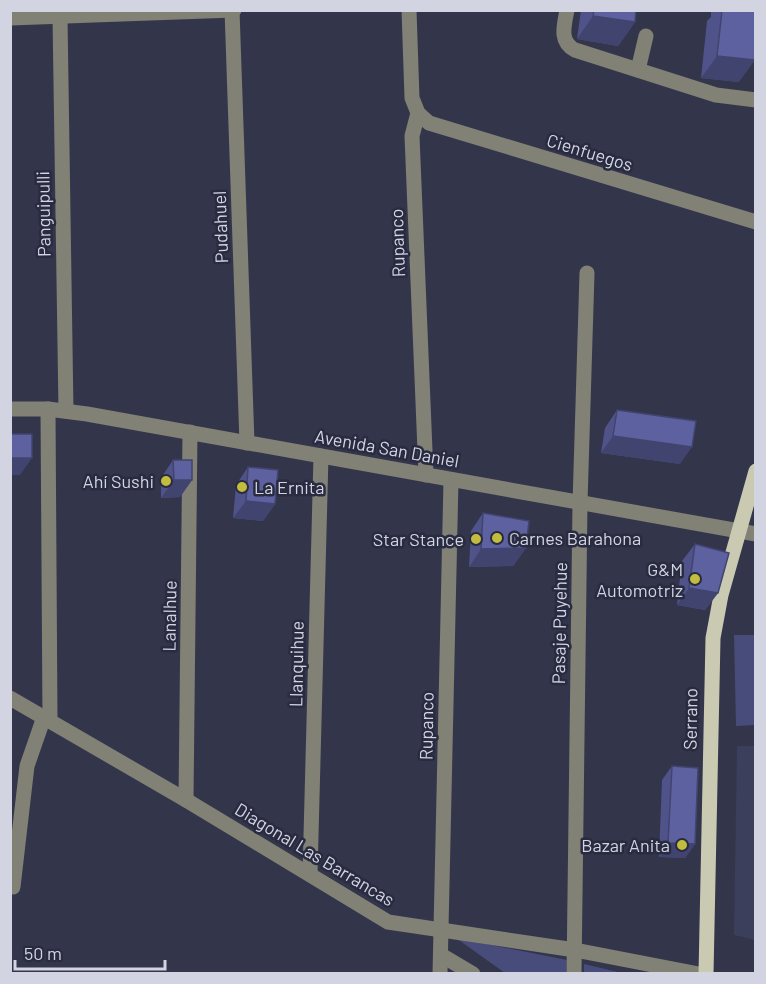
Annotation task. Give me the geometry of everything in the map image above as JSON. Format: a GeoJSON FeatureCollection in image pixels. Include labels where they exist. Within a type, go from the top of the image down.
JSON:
{"type":"FeatureCollection","features":[{"type":"Feature","properties":{"kind":"main road","name":"Serrano"},"geometry":{"type":"LineString","coordinates":[[706,974],[711,657],[721,596],[756,471]]}},
{"type":"Feature","properties":{"kind":"street","name":"Rupanco"},"geometry":{"type":"LineString","coordinates":[[410,10],[412,98],[418,113],[412,136],[426,475]]}},
{"type":"Feature","properties":{"kind":"street"},"geometry":{"type":"LineString","coordinates":[[567,10],[564,36],[569,47],[716,95],[756,100]]}},
{"type":"Feature","properties":{"kind":"street"},"geometry":{"type":"LineString","coordinates":[[10,18],[233,11]]}},
{"type":"Feature","properties":{"kind":"street","name":"Pudahuel"},"geometry":{"type":"LineString","coordinates":[[233,11],[247,443]]}},
{"type":"Feature","properties":{"kind":"street","name":"Panguipulli"},"geometry":{"type":"LineString","coordinates":[[60,17],[66,411]]}},
{"type":"Feature","properties":{"kind":"street"},"geometry":{"type":"LineString","coordinates":[[638,70],[646,36]]}},
{"type":"Feature","properties":{"kind":"street","name":"Cienfuegos"},"geometry":{"type":"LineString","coordinates":[[418,113],[436,126],[756,222]]}},
{"type":"Feature","properties":{"kind":"street","name":"Pasaje Puyehue"},"geometry":{"type":"LineString","coordinates":[[574,974],[580,503],[587,273]]}},
{"type":"Feature","properties":{"kind":"street","name":"Avenida San Daniel"},"geometry":{"type":"LineString","coordinates":[[10,409],[66,411],[756,534]]}},
{"type":"Feature","properties":{"kind":"street"},"geometry":{"type":"LineString","coordinates":[[13,887],[27,766],[47,719],[48,410]]}},
{"type":"Feature","properties":{"kind":"street","name":"Lanalhue"},"geometry":{"type":"LineString","coordinates":[[186,800],[190,432]]}},
{"type":"Feature","properties":{"kind":"street","name":"Llanquihue"},"geometry":{"type":"LineString","coordinates":[[310,874],[321,456]]}},
{"type":"Feature","properties":{"kind":"street","name":"Rupanco"},"geometry":{"type":"LineString","coordinates":[[440,974],[451,480]]}},
{"type":"Feature","properties":{"kind":"street","name":"Diagonal Las Barrancas"},"geometry":{"type":"LineString","coordinates":[[10,698],[186,800],[388,922],[575,950],[699,974]]}},
{"type":"Feature","properties":{"kind":"street"},"geometry":{"type":"LineString","coordinates":[[441,955],[473,974]]}},
{"type":"Feature","properties":{"kind":"shaded area"},"geometry":{"type":"Polygon","coordinates":[[[734,635],[755,635],[755,725],[736,726],[734,635]]]}},
{"type":"Feature","properties":{"kind":"shaded area"},"geometry":{"type":"Polygon","coordinates":[[[737,746],[755,746],[755,940],[734,935],[737,746]]]}},
{"type":"Feature","properties":{"kind":"shaded area"},"geometry":{"type":"Polygon","coordinates":[[[456,938],[567,960],[566,973],[505,973],[456,938]]]}},
{"type":"Feature","properties":{"kind":"shaded area"},"geometry":{"type":"Polygon","coordinates":[[[584,964],[622,973],[584,973],[584,964]]]}},
{"type":"Feature","properties":{"kind":"building"},"geometry":{"type":"Polygon","coordinates":[[[594,10],[636,10],[635,22],[593,16],[594,10]]]}},
{"type":"Feature","properties":{"kind":"building"},"geometry":{"type":"Polygon","coordinates":[[[722,10],[756,10],[755,60],[717,56],[722,10]]]}},
{"type":"Feature","properties":{"kind":"building"},"geometry":{"type":"Polygon","coordinates":[[[617,410],[696,421],[692,447],[613,436],[617,410]]]}},
{"type":"Feature","properties":{"kind":"building"},"geometry":{"type":"Polygon","coordinates":[[[10,434],[32,434],[32,458],[10,458],[10,434]]]}},
{"type":"Feature","properties":{"kind":"building"},"geometry":{"type":"Polygon","coordinates":[[[173,460],[192,460],[192,480],[174,480],[173,460]]]}},
{"type":"Feature","properties":{"kind":"building"},"geometry":{"type":"Polygon","coordinates":[[[248,467],[278,470],[275,504],[246,501],[248,467]]]}},
{"type":"Feature","properties":{"kind":"building"},"geometry":{"type":"Polygon","coordinates":[[[483,513],[529,521],[526,548],[481,549],[483,513]]]}},
{"type":"Feature","properties":{"kind":"building"},"geometry":{"type":"Polygon","coordinates":[[[695,544],[729,553],[718,593],[689,588],[695,544]]]}},
{"type":"Feature","properties":{"kind":"building"},"geometry":{"type":"Polygon","coordinates":[[[672,766],[698,768],[695,844],[668,843],[672,766]]]}},
{"type":"Feature","properties":{"kind":"place","name":"Ahí Sushi"},"geometry":{"type":"Point","coordinates":[166,481]}},
{"type":"Feature","properties":{"kind":"place","name":"La Ernita"},"geometry":{"type":"Point","coordinates":[242,487]}},
{"type":"Feature","properties":{"kind":"place","name":"Carnes Barahona"},"geometry":{"type":"Point","coordinates":[497,538]}},
{"type":"Feature","properties":{"kind":"place","name":"Star Stance"},"geometry":{"type":"Point","coordinates":[476,539]}},
{"type":"Feature","properties":{"kind":"place","name":"G&M Automotriz"},"geometry":{"type":"Point","coordinates":[695,579]}},
{"type":"Feature","properties":{"kind":"place","name":"Bazar Anita"},"geometry":{"type":"Point","coordinates":[682,845]}}]}
